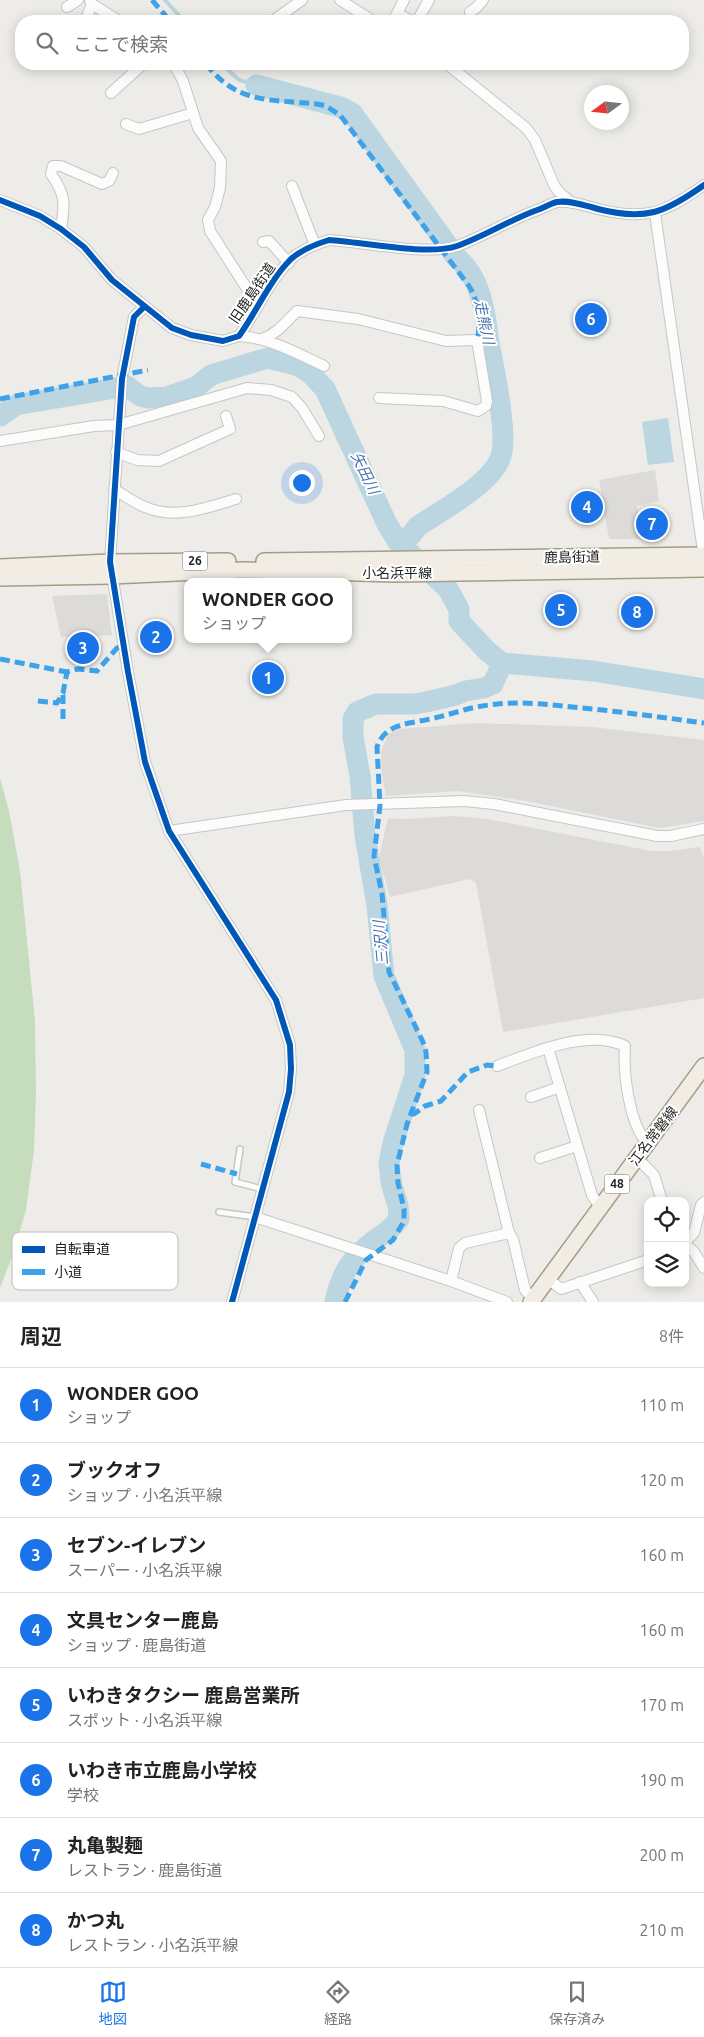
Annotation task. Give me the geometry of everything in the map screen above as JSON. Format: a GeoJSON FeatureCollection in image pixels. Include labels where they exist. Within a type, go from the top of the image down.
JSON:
{"type":"FeatureCollection","features":[{"type":"Feature","properties":{"kind":"main road","name":"鹿島街道"},"geometry":{"type":"LineString","coordinates":[[440,566],[704,556]]}},
{"type":"Feature","properties":{"kind":"main road","name":"小名浜平線"},"geometry":{"type":"LineString","coordinates":[[0,567],[110,569],[440,566],[704,569]]}},
{"type":"Feature","properties":{"kind":"main road","name":"小名浜平線"},"geometry":{"type":"LineString","coordinates":[[0,578],[110,569]]}},
{"type":"Feature","properties":{"kind":"main road","name":"江名常磐線"},"geometry":{"type":"LineString","coordinates":[[532,1300],[704,1066]]}},
{"type":"Feature","properties":{"kind":"street"},"geometry":{"type":"LineString","coordinates":[[66,7],[78,0]]}},
{"type":"Feature","properties":{"kind":"street"},"geometry":{"type":"LineString","coordinates":[[281,15],[302,0]]}},
{"type":"Feature","properties":{"kind":"street"},"geometry":{"type":"LineString","coordinates":[[340,0],[364,15]]}},
{"type":"Feature","properties":{"kind":"street"},"geometry":{"type":"LineString","coordinates":[[396,15],[404,0]]}},
{"type":"Feature","properties":{"kind":"street"},"geometry":{"type":"LineString","coordinates":[[420,15],[429,0]]}},
{"type":"Feature","properties":{"kind":"street"},"geometry":{"type":"LineString","coordinates":[[470,12],[483,0]]}},
{"type":"Feature","properties":{"kind":"street"},"geometry":{"type":"LineString","coordinates":[[87,15],[91,2],[110,15]]}},
{"type":"Feature","properties":{"kind":"street"},"geometry":{"type":"LineString","coordinates":[[112,93],[137,70]]}},
{"type":"Feature","properties":{"kind":"street"},"geometry":{"type":"LineString","coordinates":[[177,70],[183,82],[198,128],[220,161],[220,188],[208,220],[210,231],[251,295],[259,303]]}},
{"type":"Feature","properties":{"kind":"street"},"geometry":{"type":"LineString","coordinates":[[454,70],[526,128],[535,140],[554,185],[572,203],[626,215],[655,213],[692,194],[704,185]]}},
{"type":"Feature","properties":{"kind":"street"},"geometry":{"type":"LineString","coordinates":[[126,124],[139,129],[193,113]]}},
{"type":"Feature","properties":{"kind":"street"},"geometry":{"type":"LineString","coordinates":[[61,229],[65,202],[57,182],[51,174],[53,166],[61,166],[102,184],[109,181],[113,173]]}},
{"type":"Feature","properties":{"kind":"street"},"geometry":{"type":"LineString","coordinates":[[292,186],[315,245]]}},
{"type":"Feature","properties":{"kind":"street","name":"旧鹿島街道"},"geometry":{"type":"LineString","coordinates":[[0,200],[40,216],[61,229],[84,248],[112,280],[172,328],[191,335],[222,341],[239,336],[259,303],[292,258],[315,245],[329,240],[422,250],[445,249],[456,246],[529,212],[558,202],[572,203]]}},
{"type":"Feature","properties":{"kind":"street"},"geometry":{"type":"LineString","coordinates":[[655,213],[704,556]]}},
{"type":"Feature","properties":{"kind":"street"},"geometry":{"type":"LineString","coordinates":[[263,242],[269,241],[288,263]]}},
{"type":"Feature","properties":{"kind":"street"},"geometry":{"type":"LineString","coordinates":[[144,307],[134,318],[122,379],[110,569],[145,762],[169,831],[276,1000],[290,1044],[291,1069],[289,1092],[232,1302]]}},
{"type":"Feature","properties":{"kind":"street"},"geometry":{"type":"LineString","coordinates":[[262,339],[280,329],[297,312],[358,319],[446,341],[477,340],[487,401],[486,406],[478,411],[443,401],[380,398]]}},
{"type":"Feature","properties":{"kind":"street"},"geometry":{"type":"LineString","coordinates":[[239,336],[272,342],[324,366]]}},
{"type":"Feature","properties":{"kind":"street"},"geometry":{"type":"LineString","coordinates":[[0,441],[94,426],[234,390],[257,388],[284,393],[292,397],[302,408],[318,436]]}},
{"type":"Feature","properties":{"kind":"street"},"geometry":{"type":"LineString","coordinates":[[116,452],[137,460],[159,461],[230,429],[226,416]]}},
{"type":"Feature","properties":{"kind":"street"},"geometry":{"type":"LineString","coordinates":[[114,489],[144,507],[162,513],[191,512],[236,499]]}},
{"type":"Feature","properties":{"kind":"street"},"geometry":{"type":"LineString","coordinates":[[169,831],[346,805],[464,801],[494,804],[657,836],[671,836],[704,829]]}},
{"type":"Feature","properties":{"kind":"street"},"geometry":{"type":"LineString","coordinates":[[496,1066],[548,1048],[596,1040],[615,1041],[625,1046],[625,1078],[636,1126],[641,1136],[648,1143]]}},
{"type":"Feature","properties":{"kind":"street"},"geometry":{"type":"LineString","coordinates":[[548,1048],[592,1195],[600,1207]]}},
{"type":"Feature","properties":{"kind":"street"},"geometry":{"type":"LineString","coordinates":[[530,1096],[560,1088]]}},
{"type":"Feature","properties":{"kind":"street"},"geometry":{"type":"LineString","coordinates":[[479,1110],[509,1233],[513,1238],[525,1290],[532,1300]]}},
{"type":"Feature","properties":{"kind":"street"},"geometry":{"type":"LineString","coordinates":[[540,1158],[577,1146]]}},
{"type":"Feature","properties":{"kind":"street"},"geometry":{"type":"LineString","coordinates":[[636,1157],[654,1176],[661,1197]]}},
{"type":"Feature","properties":{"kind":"street"},"geometry":{"type":"LineString","coordinates":[[686,1242],[694,1233],[701,1205],[704,1202]]}},
{"type":"Feature","properties":{"kind":"street"},"geometry":{"type":"LineString","coordinates":[[255,1217],[451,1281],[506,1302]]}},
{"type":"Feature","properties":{"kind":"street"},"geometry":{"type":"LineString","coordinates":[[451,1281],[459,1248],[465,1243],[509,1233]]}},
{"type":"Feature","properties":{"kind":"street"},"geometry":{"type":"LineString","coordinates":[[689,1247],[704,1268]]}},
{"type":"Feature","properties":{"kind":"street"},"geometry":{"type":"LineString","coordinates":[[547,1278],[561,1289],[644,1261]]}},
{"type":"Feature","properties":{"kind":"street"},"geometry":{"type":"LineString","coordinates":[[580,1282],[593,1302]]}},
{"type":"Feature","properties":{"kind":"lane"},"geometry":{"type":"LineString","coordinates":[[240,1149],[235,1182],[263,1189]]}},
{"type":"Feature","properties":{"kind":"lane"},"geometry":{"type":"LineString","coordinates":[[220,1212],[255,1217]]}},
{"type":"Feature","properties":{"kind":"shaded area"},"geometry":{"type":"Polygon","coordinates":[[[655,470],[659,501],[637,506],[643,539],[609,539],[599,480],[655,470]]]}},
{"type":"Feature","properties":{"kind":"shaded area"},"geometry":{"type":"Polygon","coordinates":[[[107,594],[112,635],[61,637],[52,596],[107,594]]]}},
{"type":"Feature","properties":{"kind":"shaded area"},"geometry":{"type":"Polygon","coordinates":[[[476,723],[592,727],[704,740],[704,821],[659,828],[526,801],[458,791],[386,796],[382,775],[381,752],[388,734],[400,729],[476,723]]]}},
{"type":"Feature","properties":{"kind":"shaded area"},"geometry":{"type":"Polygon","coordinates":[[[454,816],[488,819],[651,851],[700,847],[704,858],[704,998],[503,1032],[476,883],[470,879],[390,897],[379,858],[388,818],[454,816]]]}},
{"type":"Feature","properties":{"kind":"green space"},"geometry":{"type":"Polygon","coordinates":[[[0,778],[9,811],[20,871],[35,1021],[36,1094],[34,1150],[26,1210],[20,1232],[12,1232],[12,1257],[0,1288],[0,778]]]}},
{"type":"Feature","properties":{"kind":"water"},"geometry":{"type":"Polygon","coordinates":[[[668,418],[674,462],[648,465],[642,422],[668,418]]]}},
{"type":"Feature","properties":{"kind":"waterway","name":"走熊川"},"geometry":{"type":"LineString","coordinates":[[165,0],[179,15]]}},
{"type":"Feature","properties":{"kind":"waterway","name":"走熊川"},"geometry":{"type":"LineString","coordinates":[[228,70],[239,80],[256,85]]}},
{"type":"Feature","properties":{"kind":"waterway","name":"走熊川"},"geometry":{"type":"LineString","coordinates":[[256,85],[340,107],[352,113],[456,257],[469,272],[485,312],[502,417],[503,446],[501,456],[496,466],[477,486],[465,496],[418,526],[411,535],[398,542]]}},
{"type":"Feature","properties":{"kind":"waterway","name":"矢田川"},"geometry":{"type":"LineString","coordinates":[[0,416],[16,405],[127,386],[140,396],[148,398],[167,397],[196,387],[211,375],[268,358],[296,365],[310,373],[325,389],[387,524],[398,542],[448,589],[459,609],[459,621],[487,651],[502,663],[593,671],[704,689]]}},
{"type":"Feature","properties":{"kind":"waterway","name":"三沢川"},"geometry":{"type":"LineString","coordinates":[[335,1302],[340,1283],[353,1260],[399,1219],[389,1163],[393,1143],[415,1075],[415,1050],[384,976],[377,905],[365,836],[360,776],[353,737],[353,719],[357,712],[376,704],[415,704],[484,688],[493,684],[502,663]]}},
{"type":"Feature","properties":{"kind":"marked path"},"geometry":{"type":"LineString","coordinates":[[152,0],[165,15]]}},
{"type":"Feature","properties":{"kind":"marked path"},"geometry":{"type":"LineString","coordinates":[[212,70],[230,87],[256,98],[317,104],[326,106],[340,115],[469,286],[475,298],[478,312],[477,340]]}},
{"type":"Feature","properties":{"kind":"marked path"},"geometry":{"type":"LineString","coordinates":[[0,399],[148,370]]}},
{"type":"Feature","properties":{"kind":"marked path"},"geometry":{"type":"LineString","coordinates":[[38,701],[57,703],[63,693],[67,672],[78,669],[97,671],[117,648],[123,645]]}},
{"type":"Feature","properties":{"kind":"marked path"},"geometry":{"type":"LineString","coordinates":[[0,659],[67,672]]}},
{"type":"Feature","properties":{"kind":"marked path"},"geometry":{"type":"LineString","coordinates":[[63,695],[63,719]]}},
{"type":"Feature","properties":{"kind":"marked path"},"geometry":{"type":"LineString","coordinates":[[345,1302],[366,1260],[393,1240],[404,1221],[397,1165],[407,1124],[427,1072],[426,1052],[423,1042],[389,972],[382,894],[374,856],[380,805],[377,747],[381,739],[392,729],[406,724],[474,707],[510,703],[541,704],[704,723]]}},
{"type":"Feature","properties":{"kind":"marked path"},"geometry":{"type":"LineString","coordinates":[[411,1113],[414,1114],[425,1106],[441,1101],[468,1072],[487,1065],[497,1066]]}},
{"type":"Feature","properties":{"kind":"marked path"},"geometry":{"type":"LineString","coordinates":[[201,1164],[237,1174]]}},
{"type":"Feature","properties":{"kind":"cycle path"},"geometry":{"type":"LineString","coordinates":[[0,200],[40,216],[61,229],[84,247],[112,280],[172,328],[191,335],[223,341],[239,336],[276,277],[291,259],[304,250],[329,240],[394,248],[445,249],[467,242],[557,202],[573,203],[614,213],[642,214],[666,208],[704,185]]}},
{"type":"Feature","properties":{"kind":"cycle path"},"geometry":{"type":"LineString","coordinates":[[144,307],[134,317],[122,379],[110,562],[145,762],[169,831],[276,1000],[290,1045],[291,1069],[289,1092],[232,1302]]}},
{"type":"Feature","properties":{"kind":"place","name":"いわき市立鹿島小学校"},"geometry":{"type":"Point","coordinates":[591,319]}},
{"type":"Feature","properties":{"kind":"place","name":"文具センター鹿島"},"geometry":{"type":"Point","coordinates":[587,507]}},
{"type":"Feature","properties":{"kind":"place","name":"丸亀製麺"},"geometry":{"type":"Point","coordinates":[652,524]}},
{"type":"Feature","properties":{"kind":"place","name":"いわきタクシー 鹿島営業所"},"geometry":{"type":"Point","coordinates":[561,610]}},
{"type":"Feature","properties":{"kind":"place","name":"かつ丸"},"geometry":{"type":"Point","coordinates":[637,612]}},
{"type":"Feature","properties":{"kind":"place","name":"ブックオフ"},"geometry":{"type":"Point","coordinates":[156,637]}},
{"type":"Feature","properties":{"kind":"place","name":"セブン-イレブン"},"geometry":{"type":"Point","coordinates":[83,648]}},
{"type":"Feature","properties":{"kind":"place","name":"WONDER GOO"},"geometry":{"type":"Point","coordinates":[268,678]}}]}
